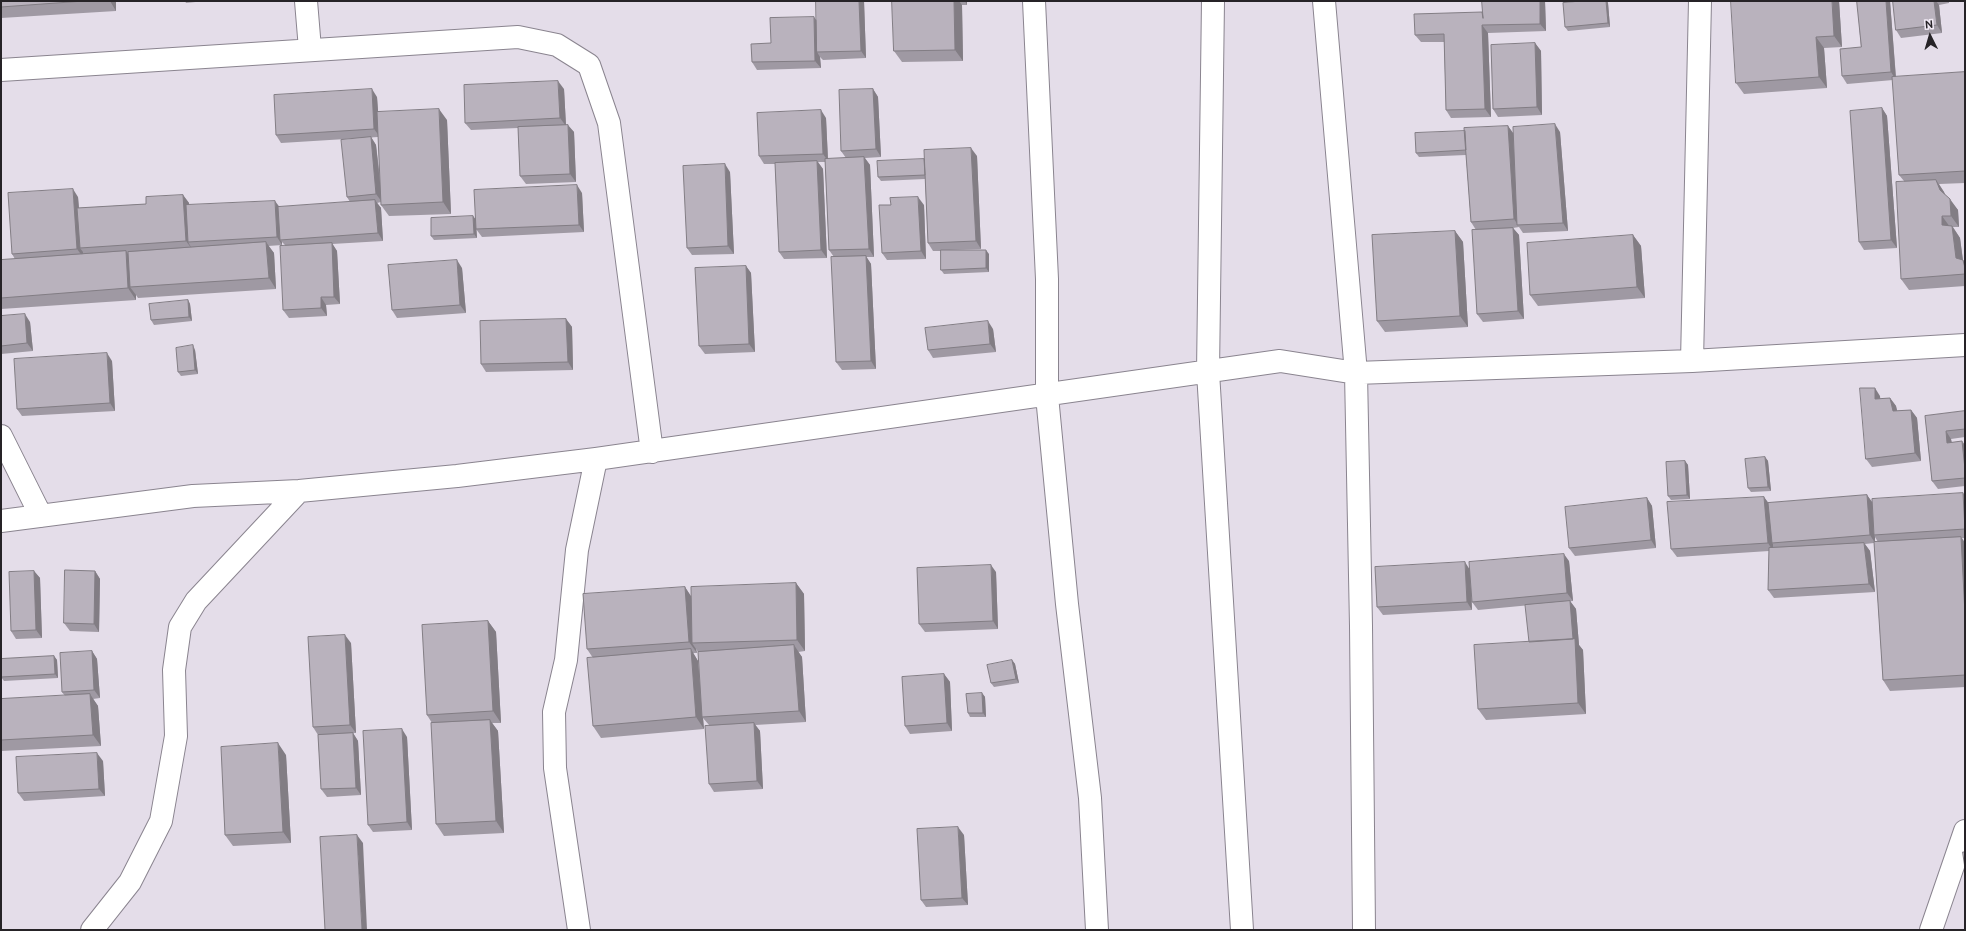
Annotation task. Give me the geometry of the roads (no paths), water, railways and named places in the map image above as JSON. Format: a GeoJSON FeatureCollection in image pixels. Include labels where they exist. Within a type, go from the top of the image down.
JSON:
{"type":"FeatureCollection","features":[{"type":"Feature","properties":{"kind":"street"},"geometry":{"type":"LineString","coordinates":[[306,1],[310,49]]}},
{"type":"Feature","properties":{"kind":"street"},"geometry":{"type":"LineString","coordinates":[[1034,1],[1047,279],[1047,396],[1066,604],[1090,798],[1097,930]]}},
{"type":"Feature","properties":{"kind":"street"},"geometry":{"type":"LineString","coordinates":[[1213,1],[1208,372],[1242,930]]}},
{"type":"Feature","properties":{"kind":"street"},"geometry":{"type":"LineString","coordinates":[[1324,1],[1356,372],[1361,626],[1364,930]]}},
{"type":"Feature","properties":{"kind":"street"},"geometry":{"type":"LineString","coordinates":[[1692,361],[1700,1]]}},
{"type":"Feature","properties":{"kind":"street"},"geometry":{"type":"LineString","coordinates":[[1,70],[310,49],[518,37],[557,45],[589,65],[608,123],[652,452]]}},
{"type":"Feature","properties":{"kind":"street"},"geometry":{"type":"LineString","coordinates":[[1,521],[194,496],[299,491],[457,476],[596,459],[1280,362],[1356,372],[1692,361],[1965,345]]}},
{"type":"Feature","properties":{"kind":"street"},"geometry":{"type":"LineString","coordinates":[[1,436],[41,516]]}},
{"type":"Feature","properties":{"kind":"street"},"geometry":{"type":"LineString","coordinates":[[579,930],[554,768],[554,712],[566,660],[577,550],[596,459]]}},
{"type":"Feature","properties":{"kind":"street"},"geometry":{"type":"LineString","coordinates":[[92,930],[130,882],[161,821],[176,736],[174,670],[180,627],[196,601],[299,491]]}},
{"type":"Feature","properties":{"kind":"street"},"geometry":{"type":"LineString","coordinates":[[1931,930],[1965,831]]}}]}
